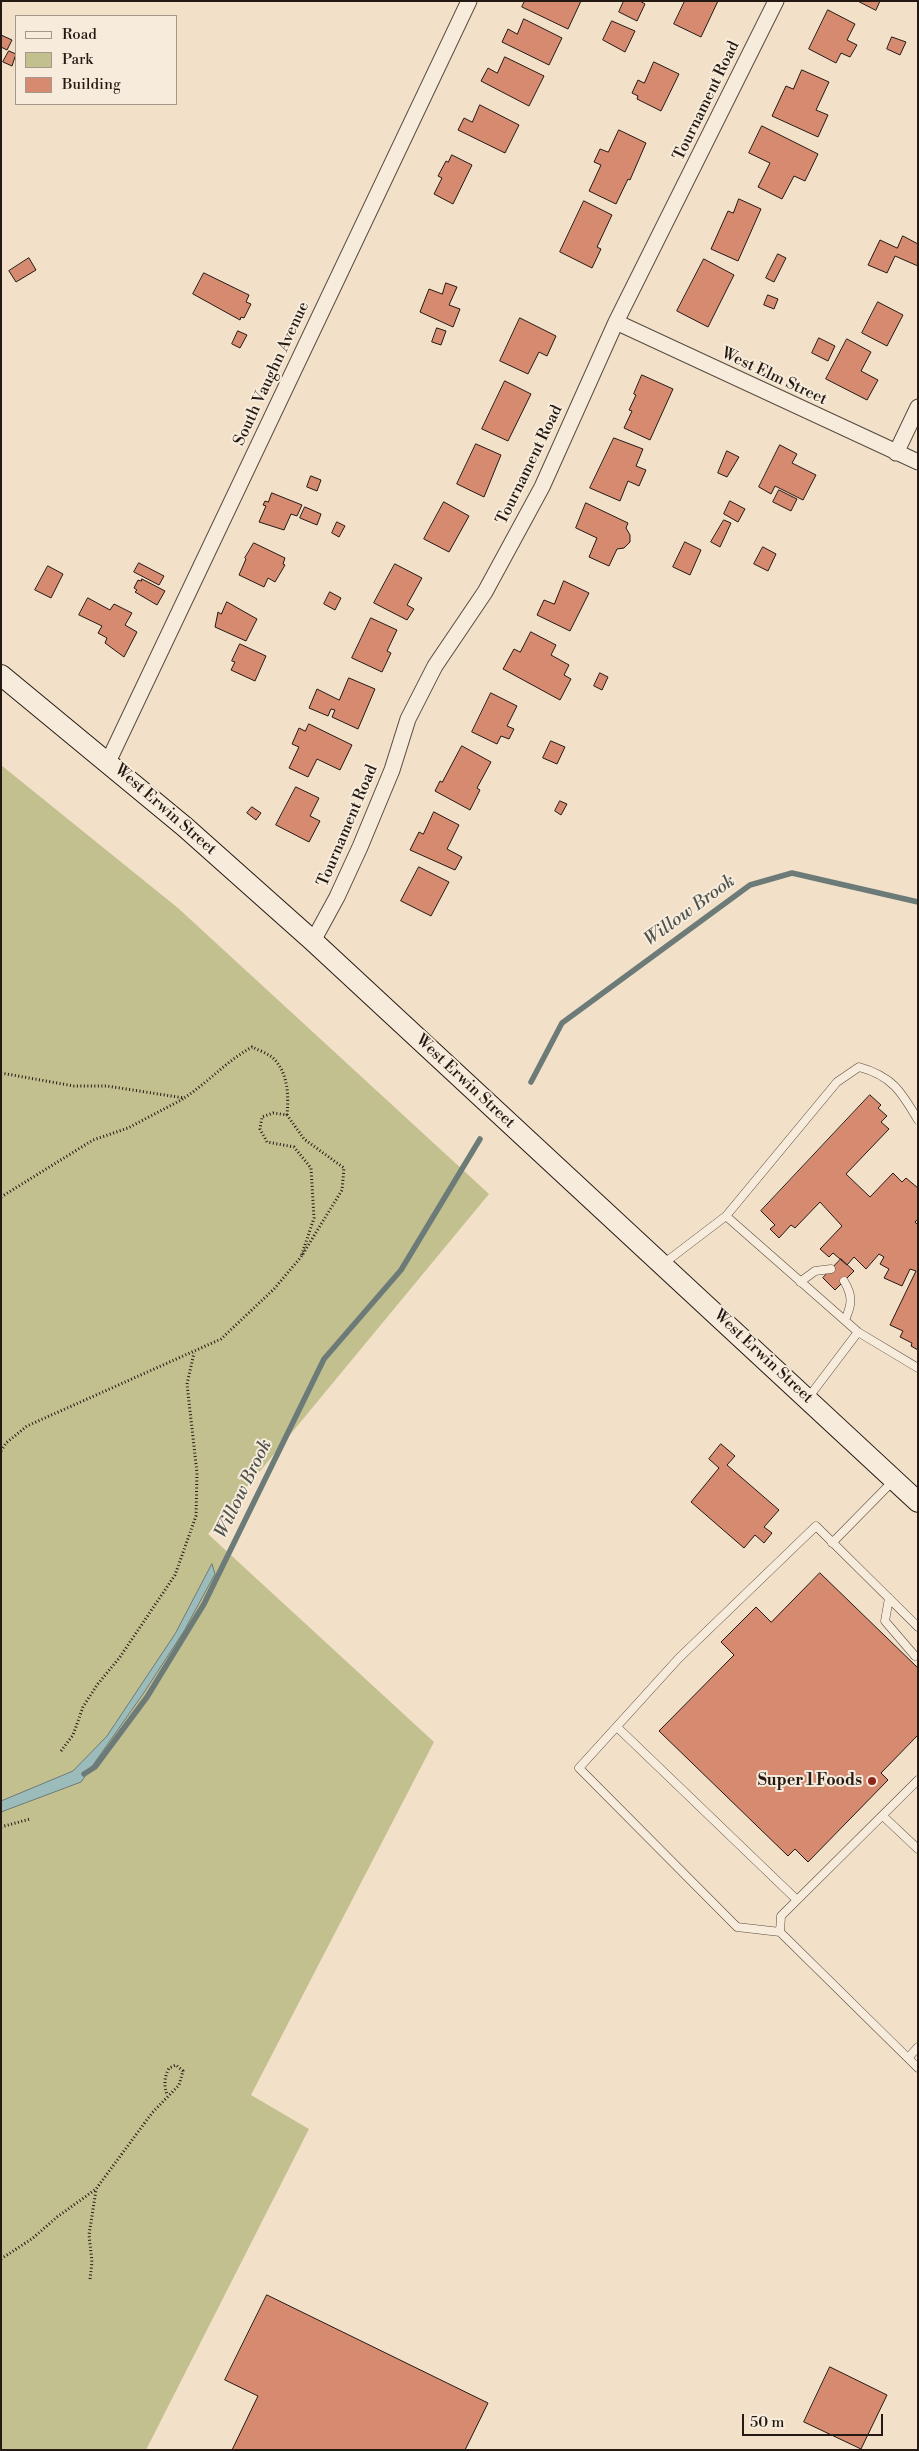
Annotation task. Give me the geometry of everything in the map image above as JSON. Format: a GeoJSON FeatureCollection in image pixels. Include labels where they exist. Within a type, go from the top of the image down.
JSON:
{"type":"FeatureCollection","features":[{"type":"Feature","properties":{"kind":"main road","name":"West Erwin Street"},"geometry":{"type":"LineString","coordinates":[[1,675],[185,827],[312,941],[808,1398],[918,1502]]}},
{"type":"Feature","properties":{"kind":"street","name":"South Vaughn Avenue"},"geometry":{"type":"LineString","coordinates":[[108,762],[469,1]]}},
{"type":"Feature","properties":{"kind":"street","name":"Tournament Road"},"geometry":{"type":"LineString","coordinates":[[312,941],[337,897],[360,848],[392,770],[408,719],[435,666],[485,592],[542,487],[616,322],[776,1]]}},
{"type":"Feature","properties":{"kind":"street","name":"West Elm Street"},"geometry":{"type":"LineString","coordinates":[[616,322],[918,462]]}},
{"type":"Feature","properties":{"kind":"street"},"geometry":{"type":"LineString","coordinates":[[896,452],[918,407]]}},
{"type":"Feature","properties":{"kind":"lane"},"geometry":{"type":"LineString","coordinates":[[662,1264],[726,1216],[837,1082],[859,1067],[876,1072],[890,1080],[905,1097],[918,1120]]}},
{"type":"Feature","properties":{"kind":"lane"},"geometry":{"type":"LineString","coordinates":[[726,1216],[858,1332],[918,1368]]}},
{"type":"Feature","properties":{"kind":"lane"},"geometry":{"type":"LineString","coordinates":[[800,1282],[815,1271],[831,1269]]}},
{"type":"Feature","properties":{"kind":"lane"},"geometry":{"type":"LineString","coordinates":[[844,1281],[851,1293],[852,1304],[845,1320]]}},
{"type":"Feature","properties":{"kind":"lane"},"geometry":{"type":"LineString","coordinates":[[808,1398],[858,1332]]}},
{"type":"Feature","properties":{"kind":"lane"},"geometry":{"type":"LineString","coordinates":[[832,1543],[895,1479]]}},
{"type":"Feature","properties":{"kind":"lane"},"geometry":{"type":"LineString","coordinates":[[918,1627],[816,1526],[679,1658],[579,1768],[737,1927],[780,1932],[918,2068]]}},
{"type":"Feature","properties":{"kind":"lane"},"geometry":{"type":"LineString","coordinates":[[889,1598],[885,1621],[915,1656]]}},
{"type":"Feature","properties":{"kind":"lane"},"geometry":{"type":"LineString","coordinates":[[617,1727],[797,1900]]}},
{"type":"Feature","properties":{"kind":"lane"},"geometry":{"type":"LineString","coordinates":[[780,1932],[781,1916],[884,1816],[918,1780]]}},
{"type":"Feature","properties":{"kind":"lane"},"geometry":{"type":"LineString","coordinates":[[884,1816],[918,1849]]}},
{"type":"Feature","properties":{"kind":"lane"},"geometry":{"type":"LineString","coordinates":[[908,2058],[918,2048]]}},
{"type":"Feature","properties":{"kind":"path"},"geometry":{"type":"LineString","coordinates":[[1,1197],[93,1140],[128,1128],[184,1098],[216,1074],[231,1058],[252,1046],[273,1058],[285,1076],[288,1102],[287,1115],[304,1139],[344,1168],[342,1190],[301,1257],[274,1289],[221,1339],[27,1426],[6,1443],[1,1452]]}},
{"type":"Feature","properties":{"kind":"path"},"geometry":{"type":"LineString","coordinates":[[1,1073],[74,1086],[107,1086],[184,1098]]}},
{"type":"Feature","properties":{"kind":"path"},"geometry":{"type":"LineString","coordinates":[[287,1115],[272,1113],[262,1117],[260,1129],[267,1142],[294,1147],[311,1168],[314,1218],[301,1257]]}},
{"type":"Feature","properties":{"kind":"path"},"geometry":{"type":"LineString","coordinates":[[61,1751],[73,1735],[83,1708],[97,1684],[125,1650],[175,1575],[196,1516],[197,1473],[187,1384],[194,1352]]}},
{"type":"Feature","properties":{"kind":"path"},"geometry":{"type":"LineString","coordinates":[[1,1827],[30,1818]]}},
{"type":"Feature","properties":{"kind":"path"},"geometry":{"type":"LineString","coordinates":[[1,2259],[33,2238],[96,2189],[167,2095],[178,2085],[183,2071],[176,2066],[169,2068],[165,2075],[164,2085],[167,2095]]}},
{"type":"Feature","properties":{"kind":"path"},"geometry":{"type":"LineString","coordinates":[[90,2279],[92,2262],[89,2235],[96,2189]]}},
{"type":"Feature","properties":{"kind":"green space"},"geometry":{"type":"Polygon","coordinates":[[[1,765],[178,908],[489,1194],[208,1534],[434,1742],[251,2095],[309,2129],[146,2450],[1,2450],[1,765]]]}},
{"type":"Feature","properties":{"kind":"water"},"geometry":{"type":"Polygon","coordinates":[[[212,1564],[215,1574],[184,1631],[143,1694],[81,1782],[1,1812],[1,1801],[73,1771],[107,1736],[175,1634],[212,1564]]]}},
{"type":"Feature","properties":{"kind":"building"},"geometry":{"type":"Polygon","coordinates":[[[525,1],[581,1],[568,29],[522,7],[525,1]]]}},
{"type":"Feature","properties":{"kind":"building"},"geometry":{"type":"Polygon","coordinates":[[[624,1],[640,1],[645,4],[637,21],[619,12],[624,1]]]}},
{"type":"Feature","properties":{"kind":"building"},"geometry":{"type":"Polygon","coordinates":[[[685,1],[718,1],[701,37],[674,24],[685,1]]]}},
{"type":"Feature","properties":{"kind":"building"},"geometry":{"type":"Polygon","coordinates":[[[858,1],[880,1],[876,10],[858,1]]]}},
{"type":"Feature","properties":{"kind":"building"},"geometry":{"type":"Polygon","coordinates":[[[828,10],[855,24],[847,40],[857,45],[850,57],[841,53],[836,63],[809,49],[828,10]]]}},
{"type":"Feature","properties":{"kind":"building"},"geometry":{"type":"Polygon","coordinates":[[[524,19],[562,38],[549,65],[502,42],[508,29],[517,34],[524,19]]]}},
{"type":"Feature","properties":{"kind":"building"},"geometry":{"type":"Polygon","coordinates":[[[612,21],[635,31],[625,52],[603,40],[612,21]]]}},
{"type":"Feature","properties":{"kind":"building"},"geometry":{"type":"Polygon","coordinates":[[[1,35],[12,40],[7,50],[1,47],[1,35]]]}},
{"type":"Feature","properties":{"kind":"building"},"geometry":{"type":"Polygon","coordinates":[[[892,37],[906,42],[900,55],[887,49],[892,37]]]}},
{"type":"Feature","properties":{"kind":"building"},"geometry":{"type":"Polygon","coordinates":[[[9,51],[15,54],[12,66],[3,62],[9,51]]]}},
{"type":"Feature","properties":{"kind":"building"},"geometry":{"type":"Polygon","coordinates":[[[505,57],[544,76],[529,106],[481,81],[488,68],[497,73],[505,57]]]}},
{"type":"Feature","properties":{"kind":"building"},"geometry":{"type":"Polygon","coordinates":[[[654,62],[679,74],[661,111],[637,99],[638,96],[632,93],[638,80],[644,83],[654,62]]]}},
{"type":"Feature","properties":{"kind":"building"},"geometry":{"type":"Polygon","coordinates":[[[802,70],[829,82],[816,110],[828,115],[818,137],[772,116],[786,86],[793,89],[802,70]]]}},
{"type":"Feature","properties":{"kind":"building"},"geometry":{"type":"Polygon","coordinates":[[[480,105],[519,125],[505,153],[458,130],[464,118],[472,122],[480,105]]]}},
{"type":"Feature","properties":{"kind":"building"},"geometry":{"type":"Polygon","coordinates":[[[762,126],[818,154],[805,181],[794,176],[782,199],[758,187],[770,163],[749,153],[762,126]]]}},
{"type":"Feature","properties":{"kind":"building"},"geometry":{"type":"Polygon","coordinates":[[[619,130],[646,143],[630,180],[628,179],[616,204],[589,191],[601,165],[594,162],[600,149],[608,152],[619,130]]]}},
{"type":"Feature","properties":{"kind":"building"},"geometry":{"type":"Polygon","coordinates":[[[452,155],[472,165],[453,204],[434,194],[442,178],[438,176],[446,161],[448,162],[452,155]]]}},
{"type":"Feature","properties":{"kind":"building"},"geometry":{"type":"Polygon","coordinates":[[[739,199],[761,209],[738,261],[711,249],[728,211],[733,213],[739,199]]]}},
{"type":"Feature","properties":{"kind":"building"},"geometry":{"type":"Polygon","coordinates":[[[584,201],[612,215],[597,247],[601,249],[592,268],[560,252],[584,201]]]}},
{"type":"Feature","properties":{"kind":"building"},"geometry":{"type":"Polygon","coordinates":[[[903,236],[918,244],[918,266],[895,256],[887,273],[868,265],[880,240],[897,248],[903,236]]]}},
{"type":"Feature","properties":{"kind":"building"},"geometry":{"type":"Polygon","coordinates":[[[778,254],[786,258],[774,282],[766,278],[778,254]]]}},
{"type":"Feature","properties":{"kind":"building"},"geometry":{"type":"Polygon","coordinates":[[[29,258],[36,270],[16,282],[9,271],[29,258]]]}},
{"type":"Feature","properties":{"kind":"building"},"geometry":{"type":"Polygon","coordinates":[[[704,259],[734,275],[708,327],[677,311],[704,259]]]}},
{"type":"Feature","properties":{"kind":"building"},"geometry":{"type":"Polygon","coordinates":[[[204,273],[249,295],[246,302],[251,304],[244,318],[241,317],[240,320],[193,294],[204,273]]]}},
{"type":"Feature","properties":{"kind":"building"},"geometry":{"type":"Polygon","coordinates":[[[446,283],[457,287],[449,305],[460,309],[453,327],[420,312],[429,289],[442,294],[446,283]]]}},
{"type":"Feature","properties":{"kind":"building"},"geometry":{"type":"Polygon","coordinates":[[[768,295],[778,299],[774,309],[764,305],[768,295]]]}},
{"type":"Feature","properties":{"kind":"building"},"geometry":{"type":"Polygon","coordinates":[[[878,302],[903,315],[887,346],[862,333],[878,302]]]}},
{"type":"Feature","properties":{"kind":"building"},"geometry":{"type":"Polygon","coordinates":[[[520,318],[556,336],[547,356],[539,352],[528,374],[500,361],[520,318]]]}},
{"type":"Feature","properties":{"kind":"building"},"geometry":{"type":"Polygon","coordinates":[[[437,328],[446,331],[441,345],[432,342],[437,328]]]}},
{"type":"Feature","properties":{"kind":"building"},"geometry":{"type":"Polygon","coordinates":[[[238,331],[247,335],[240,348],[232,344],[238,331]]]}},
{"type":"Feature","properties":{"kind":"building"},"geometry":{"type":"Polygon","coordinates":[[[819,338],[835,346],[828,361],[812,353],[819,338]]]}},
{"type":"Feature","properties":{"kind":"building"},"geometry":{"type":"Polygon","coordinates":[[[847,339],[871,352],[861,371],[878,380],[867,400],[826,379],[847,339]]]}},
{"type":"Feature","properties":{"kind":"building"},"geometry":{"type":"Polygon","coordinates":[[[642,375],[673,389],[650,440],[624,428],[632,411],[629,410],[642,375]]]}},
{"type":"Feature","properties":{"kind":"building"},"geometry":{"type":"Polygon","coordinates":[[[505,381],[531,394],[508,441],[482,429],[505,381]]]}},
{"type":"Feature","properties":{"kind":"building"},"geometry":{"type":"Polygon","coordinates":[[[614,438],[643,449],[636,466],[646,470],[639,486],[628,481],[620,501],[590,488],[614,438]]]}},
{"type":"Feature","properties":{"kind":"building"},"geometry":{"type":"Polygon","coordinates":[[[476,444],[501,455],[484,497],[457,484],[476,444]]]}},
{"type":"Feature","properties":{"kind":"building"},"geometry":{"type":"Polygon","coordinates":[[[780,445],[797,454],[792,463],[816,475],[803,500],[775,486],[771,494],[759,487],[780,445]]]}},
{"type":"Feature","properties":{"kind":"building"},"geometry":{"type":"Polygon","coordinates":[[[727,451],[739,457],[727,477],[718,473],[727,451]]]}},
{"type":"Feature","properties":{"kind":"building"},"geometry":{"type":"Polygon","coordinates":[[[311,476],[321,480],[317,491],[307,487],[311,476]]]}},
{"type":"Feature","properties":{"kind":"building"},"geometry":{"type":"Polygon","coordinates":[[[779,490],[797,499],[791,511],[773,502],[779,490]]]}},
{"type":"Feature","properties":{"kind":"building"},"geometry":{"type":"Polygon","coordinates":[[[272,493],[302,505],[297,516],[291,514],[284,530],[259,522],[266,506],[263,505],[265,501],[268,502],[272,493]]]}},
{"type":"Feature","properties":{"kind":"building"},"geometry":{"type":"Polygon","coordinates":[[[730,501],[745,509],[738,522],[724,514],[730,501]]]}},
{"type":"Feature","properties":{"kind":"building"},"geometry":{"type":"Polygon","coordinates":[[[444,502],[469,516],[449,552],[424,539],[444,502]]]}},
{"type":"Feature","properties":{"kind":"building"},"geometry":{"type":"Polygon","coordinates":[[[586,503],[628,523],[626,528],[630,535],[630,542],[624,548],[617,549],[609,566],[589,557],[597,538],[576,528],[586,503]]]}},
{"type":"Feature","properties":{"kind":"building"},"geometry":{"type":"Polygon","coordinates":[[[305,507],[321,514],[317,525],[300,518],[305,507]]]}},
{"type":"Feature","properties":{"kind":"building"},"geometry":{"type":"Polygon","coordinates":[[[724,520],[731,523],[720,547],[711,542],[724,520]]]}},
{"type":"Feature","properties":{"kind":"building"},"geometry":{"type":"Polygon","coordinates":[[[337,522],[345,526],[339,537],[332,533],[337,522]]]}},
{"type":"Feature","properties":{"kind":"building"},"geometry":{"type":"Polygon","coordinates":[[[685,542],[701,550],[690,575],[673,567],[685,542]]]}},
{"type":"Feature","properties":{"kind":"building"},"geometry":{"type":"Polygon","coordinates":[[[254,543],[285,558],[283,564],[285,565],[275,582],[268,578],[264,587],[239,575],[245,558],[254,543]]]}},
{"type":"Feature","properties":{"kind":"building"},"geometry":{"type":"Polygon","coordinates":[[[763,547],[776,554],[768,571],[754,564],[763,547]]]}},
{"type":"Feature","properties":{"kind":"building"},"geometry":{"type":"Polygon","coordinates":[[[139,563],[164,576],[159,585],[134,572],[139,563]]]}},
{"type":"Feature","properties":{"kind":"building"},"geometry":{"type":"Polygon","coordinates":[[[395,564],[422,578],[407,605],[414,609],[407,620],[374,603],[395,564]]]}},
{"type":"Feature","properties":{"kind":"building"},"geometry":{"type":"Polygon","coordinates":[[[48,566],[63,574],[51,598],[35,590],[48,566]]]}},
{"type":"Feature","properties":{"kind":"building"},"geometry":{"type":"Polygon","coordinates":[[[142,579],[165,591],[157,605],[135,592],[137,590],[134,588],[138,580],[141,581],[142,579]]]}},
{"type":"Feature","properties":{"kind":"building"},"geometry":{"type":"Polygon","coordinates":[[[564,581],[589,593],[570,631],[537,615],[544,600],[554,604],[564,581]]]}},
{"type":"Feature","properties":{"kind":"building"},"geometry":{"type":"Polygon","coordinates":[[[330,592],[341,598],[335,610],[324,604],[330,592]]]}},
{"type":"Feature","properties":{"kind":"building"},"geometry":{"type":"Polygon","coordinates":[[[88,598],[110,610],[114,604],[132,613],[125,625],[137,632],[124,657],[105,643],[107,638],[98,633],[102,626],[79,615],[88,598]]]}},
{"type":"Feature","properties":{"kind":"building"},"geometry":{"type":"Polygon","coordinates":[[[227,602],[257,619],[246,641],[215,627],[218,612],[221,614],[227,602]]]}},
{"type":"Feature","properties":{"kind":"building"},"geometry":{"type":"Polygon","coordinates":[[[371,618],[397,630],[387,651],[391,653],[382,672],[352,658],[371,618]]]}},
{"type":"Feature","properties":{"kind":"building"},"geometry":{"type":"Polygon","coordinates":[[[531,632],[556,645],[551,655],[569,665],[564,675],[571,679],[560,700],[503,669],[514,649],[520,652],[531,632]]]}},
{"type":"Feature","properties":{"kind":"building"},"geometry":{"type":"Polygon","coordinates":[[[240,644],[266,656],[255,681],[231,670],[235,662],[232,661],[240,644]]]}},
{"type":"Feature","properties":{"kind":"building"},"geometry":{"type":"Polygon","coordinates":[[[600,673],[608,677],[602,690],[594,686],[600,673]]]}},
{"type":"Feature","properties":{"kind":"building"},"geometry":{"type":"Polygon","coordinates":[[[349,678],[375,689],[358,729],[332,717],[335,710],[331,709],[328,716],[309,708],[317,689],[339,700],[349,678]]]}},
{"type":"Feature","properties":{"kind":"building"},"geometry":{"type":"Polygon","coordinates":[[[491,693],[517,706],[507,726],[514,729],[509,739],[501,736],[497,744],[472,732],[491,693]]]}},
{"type":"Feature","properties":{"kind":"building"},"geometry":{"type":"Polygon","coordinates":[[[309,724],[352,745],[340,770],[317,759],[308,777],[289,768],[299,747],[292,744],[299,728],[305,731],[309,724]]]}},
{"type":"Feature","properties":{"kind":"building"},"geometry":{"type":"Polygon","coordinates":[[[551,741],[565,747],[557,764],[543,758],[551,741]]]}},
{"type":"Feature","properties":{"kind":"building"},"geometry":{"type":"Polygon","coordinates":[[[462,746],[491,762],[477,788],[480,790],[470,810],[435,791],[462,746]]]}},
{"type":"Feature","properties":{"kind":"building"},"geometry":{"type":"Polygon","coordinates":[[[296,787],[319,798],[310,816],[320,821],[309,842],[276,825],[296,787]]]}},
{"type":"Feature","properties":{"kind":"building"},"geometry":{"type":"Polygon","coordinates":[[[560,801],[567,804],[561,815],[555,811],[560,801]]]}},
{"type":"Feature","properties":{"kind":"building"},"geometry":{"type":"Polygon","coordinates":[[[252,807],[261,813],[256,820],[247,813],[252,807]]]}},
{"type":"Feature","properties":{"kind":"building"},"geometry":{"type":"Polygon","coordinates":[[[434,812],[459,825],[447,849],[462,857],[455,870],[410,850],[419,832],[423,834],[434,812]]]}},
{"type":"Feature","properties":{"kind":"building"},"geometry":{"type":"Polygon","coordinates":[[[419,867],[449,882],[431,916],[401,901],[419,867]]]}},
{"type":"Feature","properties":{"kind":"building"},"geometry":{"type":"Polygon","coordinates":[[[870,1095],[881,1105],[878,1108],[887,1116],[881,1122],[889,1129],[846,1174],[870,1197],[893,1173],[902,1182],[906,1178],[918,1188],[918,1219],[915,1222],[918,1225],[918,1350],[911,1346],[912,1343],[900,1337],[903,1331],[890,1325],[916,1271],[910,1269],[902,1286],[884,1278],[889,1269],[880,1264],[884,1257],[879,1254],[866,1269],[854,1257],[847,1265],[833,1253],[829,1257],[820,1249],[842,1226],[820,1202],[795,1228],[791,1225],[779,1238],[770,1229],[775,1225],[761,1211],[870,1095]]]}},
{"type":"Feature","properties":{"kind":"building"},"geometry":{"type":"Polygon","coordinates":[[[841,1259],[854,1271],[835,1290],[823,1278],[841,1259]]]}},
{"type":"Feature","properties":{"kind":"building"},"geometry":{"type":"Polygon","coordinates":[[[721,1444],[735,1456],[727,1465],[779,1510],[764,1527],[772,1533],[764,1543],[755,1535],[744,1548],[691,1502],[719,1468],[709,1459],[721,1444]]]}},
{"type":"Feature","properties":{"kind":"building"},"geometry":{"type":"Polygon","coordinates":[[[820,1573],[918,1668],[918,1735],[881,1773],[888,1780],[808,1862],[795,1849],[788,1856],[659,1731],[734,1655],[721,1642],[756,1607],[771,1622],[820,1573]]]}},
{"type":"Feature","properties":{"kind":"building"},"geometry":{"type":"Polygon","coordinates":[[[267,2295],[488,2403],[465,2450],[232,2450],[258,2396],[225,2380],[267,2295]]]}},
{"type":"Feature","properties":{"kind":"building"},"geometry":{"type":"Polygon","coordinates":[[[830,2367],[887,2395],[861,2449],[804,2422],[830,2367]]]}},
{"type":"Feature","properties":{"kind":"waterway","name":"Willow Brook"},"geometry":{"type":"LineString","coordinates":[[531,1082],[562,1023],[750,885],[792,873],[918,902]]}},
{"type":"Feature","properties":{"kind":"waterway","name":"Willow Brook"},"geometry":{"type":"LineString","coordinates":[[84,1774],[95,1767],[147,1697],[204,1604],[324,1359],[401,1270],[480,1139]]}},
{"type":"Feature","properties":{"kind":"place","name":"Super 1 Foods"},"geometry":{"type":"Point","coordinates":[872,1781]}}]}
